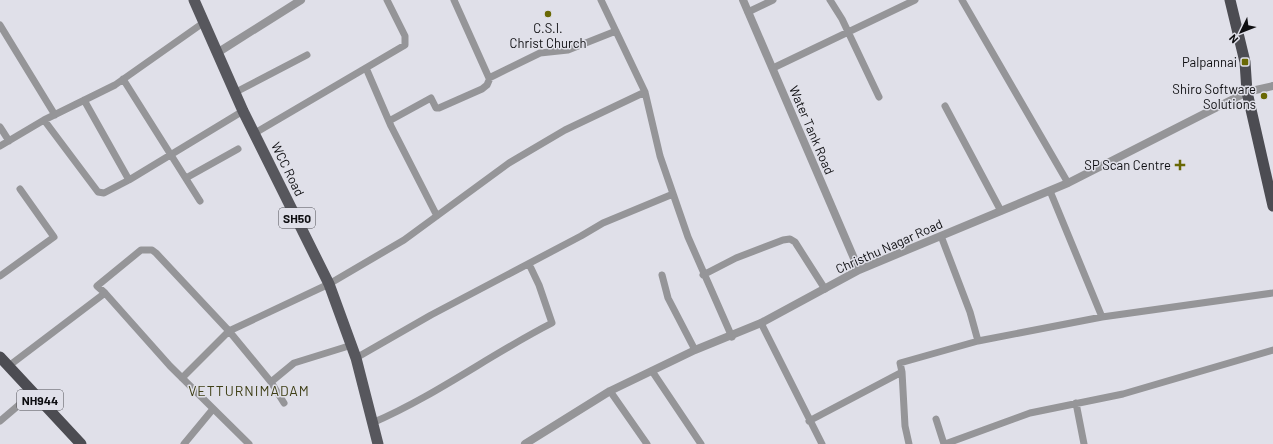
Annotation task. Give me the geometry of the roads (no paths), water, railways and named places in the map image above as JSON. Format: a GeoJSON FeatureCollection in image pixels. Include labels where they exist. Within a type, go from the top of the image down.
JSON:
{"type":"FeatureCollection","features":[{"type":"Feature","properties":{"kind":"highway"},"geometry":{"type":"LineString","coordinates":[[1230,0],[1244,62],[1247,92],[1273,206]]}},
{"type":"Feature","properties":{"kind":"highway","name":"NH944"},"geometry":{"type":"LineString","coordinates":[[0,357],[10,365],[33,393],[81,444]]}},
{"type":"Feature","properties":{"kind":"main road","name":"WCC Road"},"geometry":{"type":"LineString","coordinates":[[194,0],[203,23],[244,111],[329,284],[356,358],[378,444]]}},
{"type":"Feature","properties":{"kind":"street"},"geometry":{"type":"LineString","coordinates":[[217,53],[301,0]]}},
{"type":"Feature","properties":{"kind":"street"},"geometry":{"type":"LineString","coordinates":[[255,133],[406,45],[405,36],[387,0]]}},
{"type":"Feature","properties":{"kind":"street"},"geometry":{"type":"LineString","coordinates":[[454,0],[488,77],[490,78]]}},
{"type":"Feature","properties":{"kind":"street"},"geometry":{"type":"LineString","coordinates":[[601,0],[645,92],[660,156],[673,194],[703,275],[732,336]]}},
{"type":"Feature","properties":{"kind":"street","name":"Water Tank Road"},"geometry":{"type":"LineString","coordinates":[[743,0],[859,270]]}},
{"type":"Feature","properties":{"kind":"street"},"geometry":{"type":"LineString","coordinates":[[748,12],[774,0]]}},
{"type":"Feature","properties":{"kind":"street"},"geometry":{"type":"LineString","coordinates":[[830,0],[848,32],[879,97]]}},
{"type":"Feature","properties":{"kind":"street"},"geometry":{"type":"LineString","coordinates":[[773,68],[915,0]]}},
{"type":"Feature","properties":{"kind":"street"},"geometry":{"type":"LineString","coordinates":[[962,0],[1068,183]]}},
{"type":"Feature","properties":{"kind":"street"},"geometry":{"type":"LineString","coordinates":[[0,146],[44,120],[115,85],[203,23]]}},
{"type":"Feature","properties":{"kind":"street"},"geometry":{"type":"LineString","coordinates":[[0,25],[54,115]]}},
{"type":"Feature","properties":{"kind":"street"},"geometry":{"type":"LineString","coordinates":[[388,121],[430,98],[436,108],[439,108],[482,89],[487,85],[490,78],[540,54],[568,50],[616,31]]}},
{"type":"Feature","properties":{"kind":"street"},"geometry":{"type":"LineString","coordinates":[[236,92],[307,55]]}},
{"type":"Feature","properties":{"kind":"street"},"geometry":{"type":"LineString","coordinates":[[366,68],[388,121],[437,216]]}},
{"type":"Feature","properties":{"kind":"street"},"geometry":{"type":"LineString","coordinates":[[123,79],[200,201]]}},
{"type":"Feature","properties":{"kind":"street","name":"Christhu Nagar Road"},"geometry":{"type":"LineString","coordinates":[[524,444],[610,391],[694,350],[762,323],[859,270],[1068,183],[1247,92],[1273,86]]}},
{"type":"Feature","properties":{"kind":"street"},"geometry":{"type":"LineString","coordinates":[[182,378],[229,330],[329,284],[404,240],[509,163],[565,130],[645,92]]}},
{"type":"Feature","properties":{"kind":"street"},"geometry":{"type":"LineString","coordinates":[[84,100],[129,180]]}},
{"type":"Feature","properties":{"kind":"street"},"geometry":{"type":"LineString","coordinates":[[944,106],[1001,211]]}},
{"type":"Feature","properties":{"kind":"street"},"geometry":{"type":"LineString","coordinates":[[44,120],[98,192],[104,193],[129,180],[244,111]]}},
{"type":"Feature","properties":{"kind":"street"},"geometry":{"type":"LineString","coordinates":[[0,127],[9,141]]}},
{"type":"Feature","properties":{"kind":"street"},"geometry":{"type":"LineString","coordinates":[[186,178],[238,149]]}},
{"type":"Feature","properties":{"kind":"street"},"geometry":{"type":"LineString","coordinates":[[0,276],[54,237],[20,189]]}},
{"type":"Feature","properties":{"kind":"street"},"geometry":{"type":"LineString","coordinates":[[1050,191],[1102,317]]}},
{"type":"Feature","properties":{"kind":"street"},"geometry":{"type":"LineString","coordinates":[[356,358],[431,315],[603,223],[673,194]]}},
{"type":"Feature","properties":{"kind":"street"},"geometry":{"type":"LineString","coordinates":[[941,236],[970,312],[978,341]]}},
{"type":"Feature","properties":{"kind":"street"},"geometry":{"type":"LineString","coordinates":[[703,275],[736,258],[783,240],[790,239],[795,242],[825,289]]}},
{"type":"Feature","properties":{"kind":"street"},"geometry":{"type":"LineString","coordinates":[[249,444],[182,378],[97,286],[141,250],[152,250],[229,330],[271,382],[284,403]]}},
{"type":"Feature","properties":{"kind":"street"},"geometry":{"type":"LineString","coordinates":[[372,423],[401,410],[522,338],[552,323],[539,285],[528,264]]}},
{"type":"Feature","properties":{"kind":"street"},"geometry":{"type":"LineString","coordinates":[[662,275],[668,298],[694,350]]}},
{"type":"Feature","properties":{"kind":"street"},"geometry":{"type":"LineString","coordinates":[[10,365],[105,293]]}},
{"type":"Feature","properties":{"kind":"street"},"geometry":{"type":"LineString","coordinates":[[909,444],[905,426],[904,388],[900,363],[978,341],[1102,317],[1273,293]]}},
{"type":"Feature","properties":{"kind":"street"},"geometry":{"type":"LineString","coordinates":[[762,323],[809,421],[822,444]]}},
{"type":"Feature","properties":{"kind":"street"},"geometry":{"type":"LineString","coordinates":[[271,382],[294,363],[352,345]]}},
{"type":"Feature","properties":{"kind":"street"},"geometry":{"type":"LineString","coordinates":[[936,419],[945,444],[1030,413],[1123,394],[1273,350]]}},
{"type":"Feature","properties":{"kind":"street"},"geometry":{"type":"LineString","coordinates":[[652,371],[701,444]]}},
{"type":"Feature","properties":{"kind":"street"},"geometry":{"type":"LineString","coordinates":[[809,421],[902,372]]}},
{"type":"Feature","properties":{"kind":"street"},"geometry":{"type":"LineString","coordinates":[[610,391],[647,444]]}},
{"type":"Feature","properties":{"kind":"street"},"geometry":{"type":"LineString","coordinates":[[0,421],[33,393]]}},
{"type":"Feature","properties":{"kind":"street"},"geometry":{"type":"LineString","coordinates":[[1076,403],[1084,444]]}},
{"type":"Feature","properties":{"kind":"street"},"geometry":{"type":"LineString","coordinates":[[184,444],[213,409]]}},
{"type":"Feature","properties":{"kind":"place","name":"C.S.I. Christ Church"},"geometry":{"type":"Point","coordinates":[548,14]}},
{"type":"Feature","properties":{"kind":"place","name":"Palpannai"},"geometry":{"type":"Point","coordinates":[1245,62]}},
{"type":"Feature","properties":{"kind":"place","name":"Shiro Software Solutions"},"geometry":{"type":"Point","coordinates":[1264,96]}},
{"type":"Feature","properties":{"kind":"place","name":"SP Scan Centre"},"geometry":{"type":"Point","coordinates":[1180,165]}},
{"type":"Feature","properties":{"kind":"district","name":"VETTURNIMADAM"},"geometry":{"type":"Point","coordinates":[249,390]}}]}
